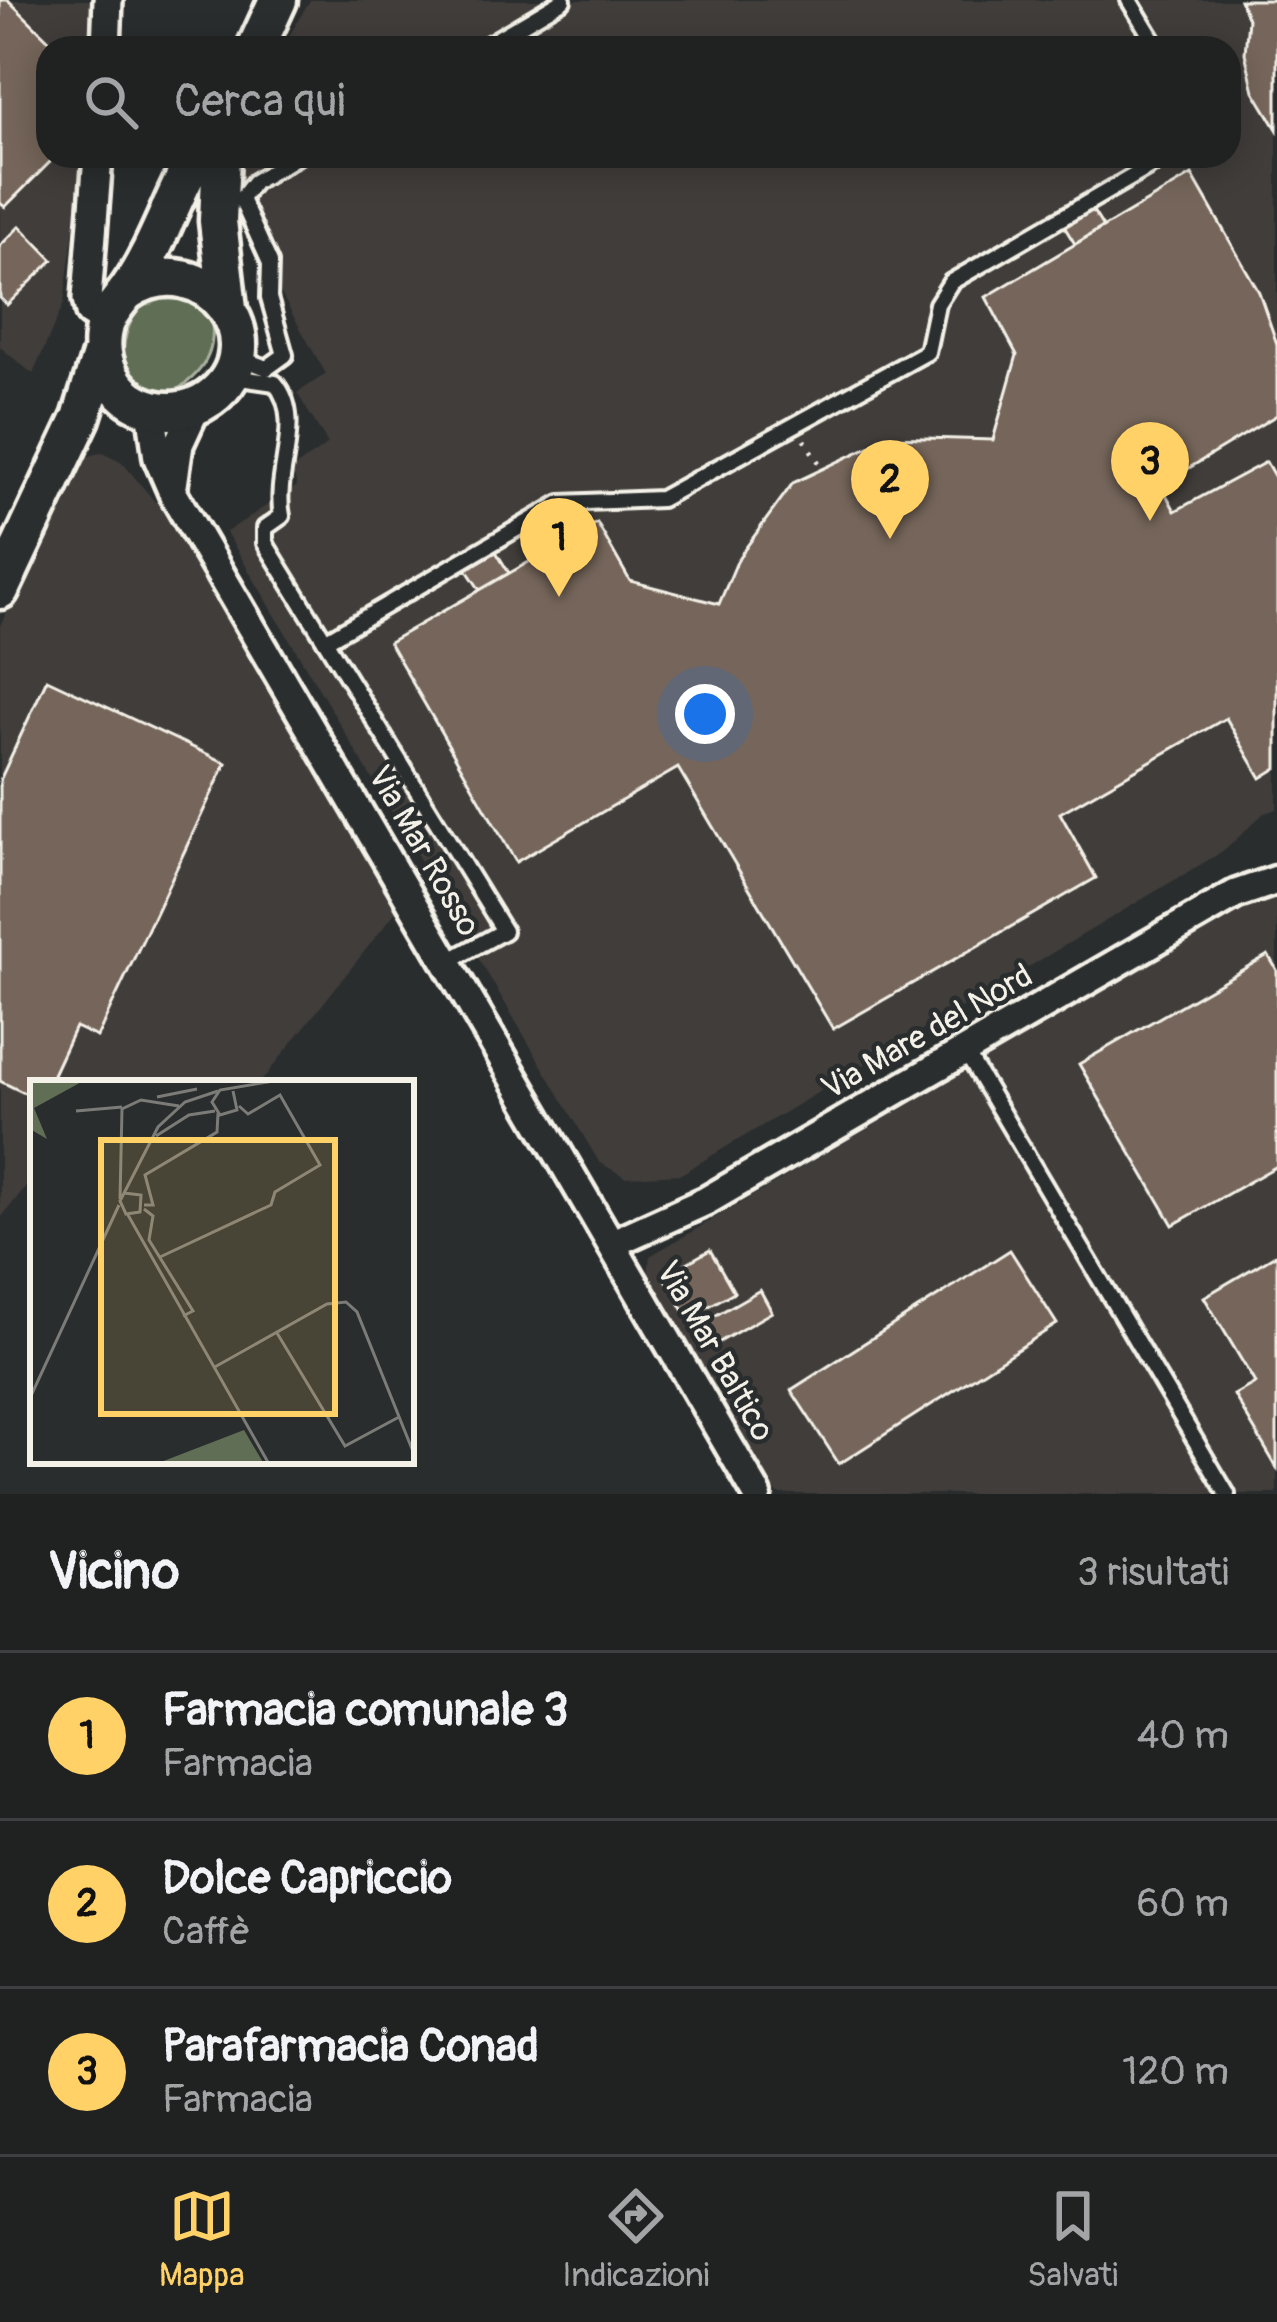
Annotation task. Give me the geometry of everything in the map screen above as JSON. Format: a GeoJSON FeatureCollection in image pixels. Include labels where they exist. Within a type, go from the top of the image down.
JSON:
{"type":"FeatureCollection","features":[{"type":"Feature","properties":{"kind":"main road"},"geometry":{"type":"LineString","coordinates":[[0,590],[68,446],[104,337],[190,168]]}},
{"type":"Feature","properties":{"kind":"main road"},"geometry":{"type":"LineString","coordinates":[[68,446],[101,421],[149,408],[197,405],[232,367],[236,332],[228,309],[218,221],[220,168]]}},
{"type":"Feature","properties":{"kind":"main road"},"geometry":{"type":"LineString","coordinates":[[128,291],[159,277],[182,278],[203,286],[228,309]]}},
{"type":"Feature","properties":{"kind":"main road"},"geometry":{"type":"LineString","coordinates":[[104,337],[114,382],[149,408]]}},
{"type":"Feature","properties":{"kind":"street"},"geometry":{"type":"LineString","coordinates":[[106,36],[108,0]]}},
{"type":"Feature","properties":{"kind":"street"},"geometry":{"type":"LineString","coordinates":[[97,168],[87,299],[104,337]]}},
{"type":"Feature","properties":{"kind":"street"},"geometry":{"type":"LineString","coordinates":[[174,495],[179,444],[197,405]]}},
{"type":"Feature","properties":{"kind":"street","name":"Via Mar Rosso"},"geometry":{"type":"LineString","coordinates":[[149,408],[158,458],[174,495],[610,1244]]}},
{"type":"Feature","properties":{"kind":"street","name":"Via Mare del Nord"},"geometry":{"type":"LineString","coordinates":[[610,1244],[706,1201],[1236,894],[1277,880]]}},
{"type":"Feature","properties":{"kind":"street","name":"Via Mar Baltico"},"geometry":{"type":"LineString","coordinates":[[610,1244],[757,1494]]}},
{"type":"Feature","properties":{"kind":"lane"},"geometry":{"type":"LineString","coordinates":[[502,36],[563,0]]}},
{"type":"Feature","properties":{"kind":"lane"},"geometry":{"type":"LineString","coordinates":[[1129,0],[1151,36]]}},
{"type":"Feature","properties":{"kind":"lane"},"geometry":{"type":"LineString","coordinates":[[278,168],[254,182],[241,200],[270,263],[269,298],[285,355],[288,413],[279,484],[282,516],[265,527],[266,543],[504,931],[447,962]]}},
{"type":"Feature","properties":{"kind":"lane"},"geometry":{"type":"LineString","coordinates":[[325,641],[561,503],[661,499],[927,352],[938,304],[951,282],[1147,168]]}},
{"type":"Feature","properties":{"kind":"lane"},"geometry":{"type":"LineString","coordinates":[[232,367],[267,368],[285,355]]}},
{"type":"Feature","properties":{"kind":"lane"},"geometry":{"type":"LineString","coordinates":[[232,367],[274,382],[288,413]]}},
{"type":"Feature","properties":{"kind":"lane"},"geometry":{"type":"LineString","coordinates":[[965,1051],[1227,1494]]}},
{"type":"Feature","properties":{"kind":"path"},"geometry":{"type":"LineString","coordinates":[[795,424],[822,467]]}},
{"type":"Feature","properties":{"kind":"shaded area"},"geometry":{"type":"Polygon","coordinates":[[[0,0],[91,0],[91,36],[36,36],[36,168],[81,168],[64,303],[33,374],[0,347],[0,0]]]}},
{"type":"Feature","properties":{"kind":"shaded area"},"geometry":{"type":"Polygon","coordinates":[[[310,0],[1277,0],[1277,809],[1264,813],[1225,850],[681,1174],[625,1177],[599,1162],[226,532],[297,486],[292,469],[328,444],[297,393],[326,374],[230,203],[231,168],[1241,168],[1241,36],[289,36],[310,0]]]}},
{"type":"Feature","properties":{"kind":"shaded area"},"geometry":{"type":"Polygon","coordinates":[[[103,452],[122,462],[165,514],[398,909],[262,1080],[30,1080],[30,1182],[0,1219],[0,626],[79,459],[103,452]]]}},
{"type":"Feature","properties":{"kind":"shaded area"},"geometry":{"type":"Polygon","coordinates":[[[1277,899],[1277,1494],[778,1494],[648,1275],[650,1256],[1237,913],[1277,899]]]}},
{"type":"Feature","properties":{"kind":"green space"},"geometry":{"type":"Polygon","coordinates":[[[179,291],[210,312],[210,350],[200,370],[182,387],[170,394],[152,391],[130,375],[125,363],[126,334],[141,305],[179,291]]]}},
{"type":"Feature","properties":{"kind":"building"},"geometry":{"type":"Polygon","coordinates":[[[0,0],[8,0],[45,36],[36,36],[36,168],[44,168],[5,207],[0,203],[0,0]]]}},
{"type":"Feature","properties":{"kind":"building"},"geometry":{"type":"Polygon","coordinates":[[[1240,0],[1277,0],[1277,129],[1254,91],[1245,53],[1248,19],[1240,0]]]}},
{"type":"Feature","properties":{"kind":"building"},"geometry":{"type":"Polygon","coordinates":[[[1192,175],[1259,292],[1277,344],[1277,415],[1161,485],[1175,511],[1266,462],[1277,481],[1277,768],[1261,778],[1226,718],[1060,813],[1096,878],[833,1029],[678,768],[516,862],[389,642],[597,523],[630,581],[719,604],[739,557],[793,483],[890,437],[993,440],[1017,355],[986,297],[1192,175]]]}},
{"type":"Feature","properties":{"kind":"building"},"geometry":{"type":"Polygon","coordinates":[[[1090,206],[1103,227],[1075,244],[1062,223],[1090,206]]]}},
{"type":"Feature","properties":{"kind":"building"},"geometry":{"type":"Polygon","coordinates":[[[20,226],[53,260],[7,305],[0,298],[0,246],[20,226]]]}},
{"type":"Feature","properties":{"kind":"building"},"geometry":{"type":"Polygon","coordinates":[[[495,550],[509,573],[480,590],[466,569],[495,550]]]}},
{"type":"Feature","properties":{"kind":"building"},"geometry":{"type":"Polygon","coordinates":[[[47,679],[226,763],[97,1037],[75,1027],[50,1080],[30,1080],[30,1096],[0,1081],[0,780],[47,679]]]}},
{"type":"Feature","properties":{"kind":"building"},"geometry":{"type":"Polygon","coordinates":[[[1268,955],[1277,970],[1277,1166],[1173,1225],[1079,1064],[1268,955]]]}},
{"type":"Feature","properties":{"kind":"building"},"geometry":{"type":"Polygon","coordinates":[[[710,1250],[734,1292],[688,1318],[664,1276],[710,1250]]]}},
{"type":"Feature","properties":{"kind":"building"},"geometry":{"type":"Polygon","coordinates":[[[1010,1250],[1057,1324],[839,1464],[791,1390],[1010,1250]]]}},
{"type":"Feature","properties":{"kind":"building"},"geometry":{"type":"Polygon","coordinates":[[[1277,1254],[1277,1468],[1234,1395],[1255,1383],[1204,1297],[1277,1254]]]}},
{"type":"Feature","properties":{"kind":"building"},"geometry":{"type":"Polygon","coordinates":[[[760,1290],[772,1312],[716,1344],[704,1322],[760,1290]]]}},
{"type":"Feature","properties":{"kind":"place","name":"Parafarmacia Conad"},"geometry":{"type":"Point","coordinates":[1150,521]}},
{"type":"Feature","properties":{"kind":"place","name":"Dolce Capriccio"},"geometry":{"type":"Point","coordinates":[890,539]}},
{"type":"Feature","properties":{"kind":"place","name":"Farmacia comunale 3"},"geometry":{"type":"Point","coordinates":[559,597]}}]}
